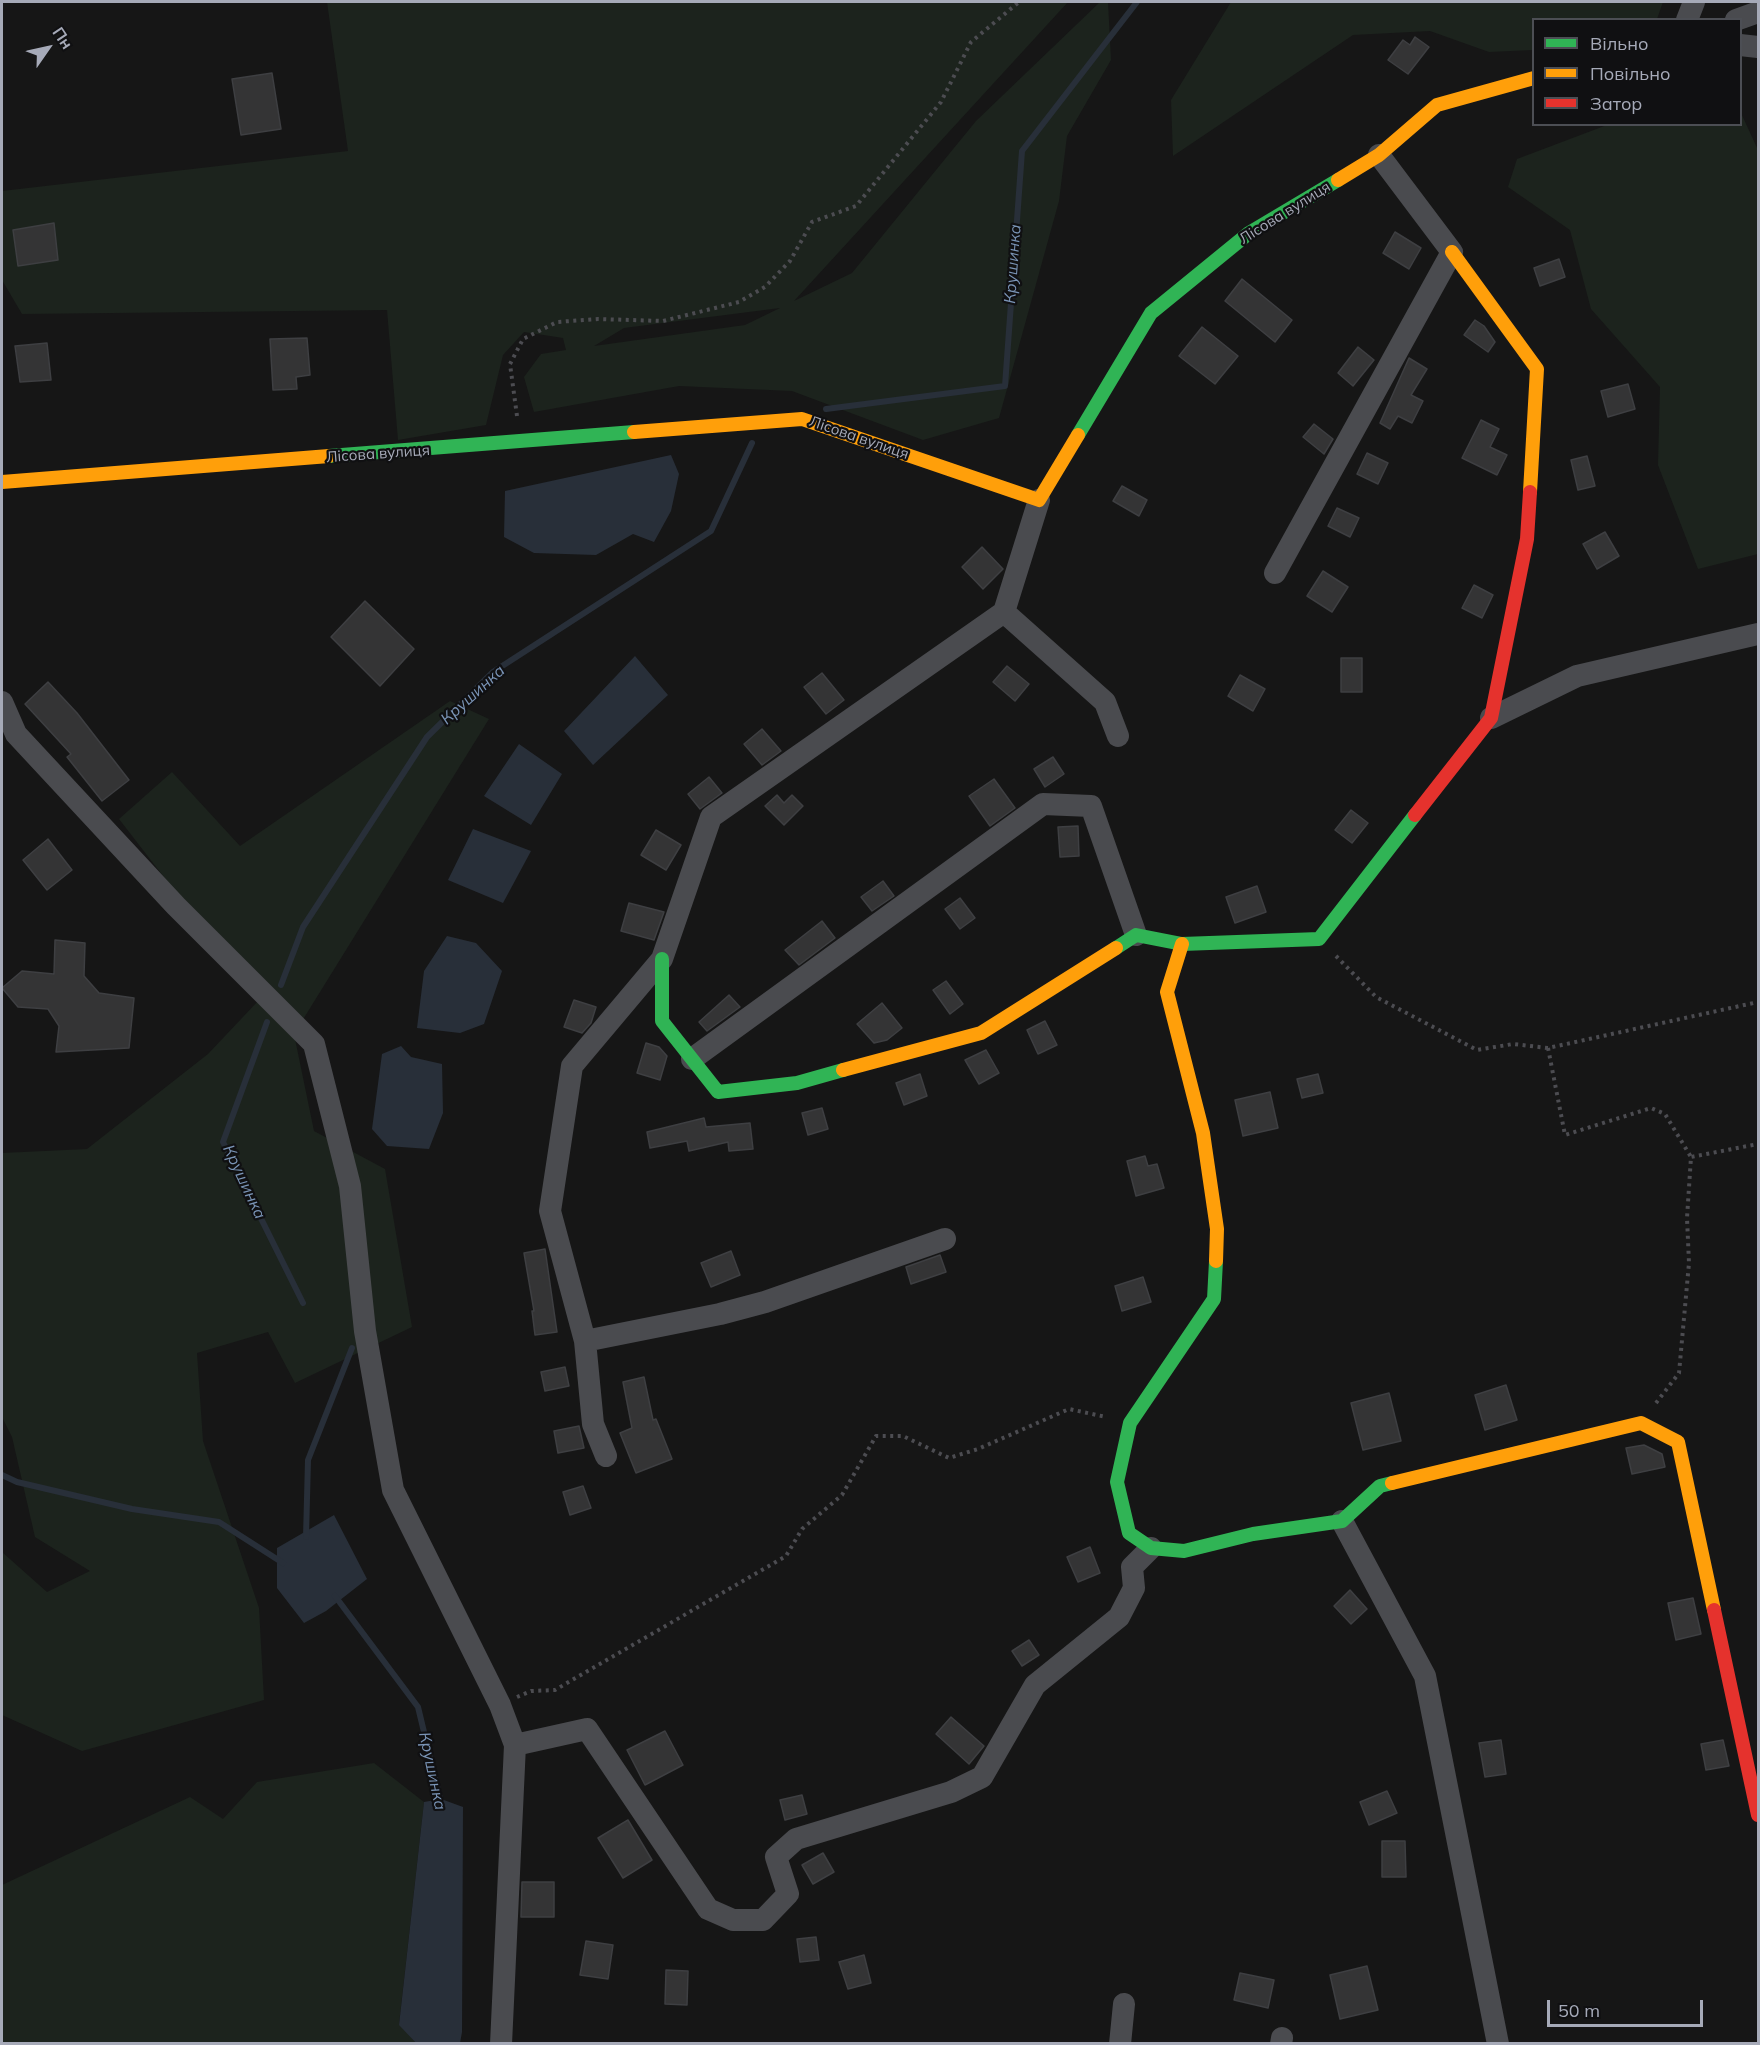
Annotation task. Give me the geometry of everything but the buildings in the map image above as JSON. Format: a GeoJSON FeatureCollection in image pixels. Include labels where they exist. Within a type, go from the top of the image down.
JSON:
{"type":"FeatureCollection","features":[{"type":"Feature","properties":{"kind":"street"},"geometry":{"type":"LineString","coordinates":[[1688,18],[1694,2]]}},
{"type":"Feature","properties":{"kind":"street"},"geometry":{"type":"LineString","coordinates":[[1742,18],[1758,12]]}},
{"type":"Feature","properties":{"kind":"street"},"geometry":{"type":"LineString","coordinates":[[1742,45],[1758,47]]}},
{"type":"Feature","properties":{"kind":"street","name":"Лісова вулиця"},"geometry":{"type":"LineString","coordinates":[[2,482],[802,419],[1039,500],[1151,313],[1249,233],[1379,155],[1437,105],[1532,78]]}},
{"type":"Feature","properties":{"kind":"street"},"geometry":{"type":"LineString","coordinates":[[1379,155],[1537,369],[1527,539],[1491,718]]}},
{"type":"Feature","properties":{"kind":"street"},"geometry":{"type":"LineString","coordinates":[[1275,573],[1452,252]]}},
{"type":"Feature","properties":{"kind":"street"},"geometry":{"type":"LineString","coordinates":[[1039,500],[1004,612],[711,817],[662,959],[662,1021],[718,1092],[797,1083],[981,1033],[1136,935],[1182,944],[1319,939],[1491,718],[1577,676],[1758,634]]}},
{"type":"Feature","properties":{"kind":"street"},"geometry":{"type":"LineString","coordinates":[[1004,612],[1105,702],[1118,735]]}},
{"type":"Feature","properties":{"kind":"street"},"geometry":{"type":"LineString","coordinates":[[2,702],[16,734],[177,906],[314,1044],[350,1186],[365,1331],[393,1490],[500,1705],[515,1745],[501,2043]]}},
{"type":"Feature","properties":{"kind":"street"},"geometry":{"type":"LineString","coordinates":[[692,1059],[1043,804],[1091,806],[1136,935]]}},
{"type":"Feature","properties":{"kind":"street"},"geometry":{"type":"LineString","coordinates":[[1182,944],[1167,992],[1203,1133],[1217,1229],[1214,1299],[1130,1423],[1118,1482],[1129,1533],[1151,1548],[1184,1551],[1252,1534],[1342,1521],[1380,1486],[1641,1423],[1678,1442],[1758,1815]]}},
{"type":"Feature","properties":{"kind":"street"},"geometry":{"type":"LineString","coordinates":[[606,1456],[593,1424],[585,1341],[550,1211],[572,1066],[662,959]]}},
{"type":"Feature","properties":{"kind":"street"},"geometry":{"type":"LineString","coordinates":[[585,1341],[720,1314],[765,1302],[945,1239]]}},
{"type":"Feature","properties":{"kind":"street"},"geometry":{"type":"LineString","coordinates":[[1342,1521],[1425,1676],[1498,2043]]}},
{"type":"Feature","properties":{"kind":"street"},"geometry":{"type":"LineString","coordinates":[[515,1745],[587,1730],[708,1909],[733,1920],[763,1920],[788,1894],[776,1857],[796,1839],[951,1792],[982,1777],[1035,1685],[1119,1617],[1134,1588],[1132,1567],[1151,1548]]}},
{"type":"Feature","properties":{"kind":"street"},"geometry":{"type":"LineString","coordinates":[[1120,2043],[1124,2004]]}},
{"type":"Feature","properties":{"kind":"path"},"geometry":{"type":"LineString","coordinates":[[520,443],[510,364],[524,339],[557,322],[598,319],[663,321],[740,302],[765,287],[790,261],[812,222],[856,206],[941,102],[971,42],[1019,2]]}},
{"type":"Feature","properties":{"kind":"path"},"geometry":{"type":"LineString","coordinates":[[1319,939],[1376,997],[1477,1050],[1513,1044],[1548,1048],[1758,1002]]}},
{"type":"Feature","properties":{"kind":"path"},"geometry":{"type":"LineString","coordinates":[[1548,1048],[1565,1135],[1651,1108],[1665,1114],[1690,1157],[1687,1218],[1689,1263],[1679,1373],[1641,1423]]}},
{"type":"Feature","properties":{"kind":"path"},"geometry":{"type":"LineString","coordinates":[[1690,1157],[1758,1144]]}},
{"type":"Feature","properties":{"kind":"path"},"geometry":{"type":"LineString","coordinates":[[500,1705],[531,1691],[555,1690],[786,1556],[802,1529],[842,1495],[876,1436],[903,1436],[949,1458],[978,1449],[1069,1409],[1130,1423]]}},
{"type":"Feature","properties":{"kind":"shaded area"},"geometry":{"type":"Polygon","coordinates":[[[327,2],[1068,2],[794,301],[852,273],[976,121],[1100,2],[1108,2],[1111,60],[1067,136],[1059,201],[999,418],[923,440],[792,391],[679,386],[534,412],[524,377],[541,354],[566,350],[563,338],[524,332],[503,355],[486,425],[398,440],[387,310],[22,314],[2,280],[2,191],[348,151],[327,2]],[[780,308],[624,328],[594,346],[745,325],[780,308]]]}},
{"type":"Feature","properties":{"kind":"shaded area"},"geometry":{"type":"Polygon","coordinates":[[[1231,2],[1663,2],[1657,18],[1532,18],[1532,50],[1489,52],[1430,31],[1353,35],[1173,156],[1171,100],[1231,2]]]}},
{"type":"Feature","properties":{"kind":"shaded area"},"geometry":{"type":"Polygon","coordinates":[[[1742,115],[1758,150],[1758,554],[1698,569],[1658,465],[1660,387],[1591,309],[1570,230],[1508,187],[1517,159],[1604,126],[1742,126],[1742,115]]]}},
{"type":"Feature","properties":{"kind":"shaded area"},"geometry":{"type":"Polygon","coordinates":[[[671,455],[679,474],[671,511],[654,542],[633,534],[596,555],[534,553],[504,537],[505,491],[671,455]]]}},
{"type":"Feature","properties":{"kind":"shaded area"},"geometry":{"type":"Polygon","coordinates":[[[635,656],[668,695],[593,765],[564,731],[635,656]]]}},
{"type":"Feature","properties":{"kind":"shaded area"},"geometry":{"type":"Polygon","coordinates":[[[450,701],[489,719],[294,1034],[314,1131],[385,1169],[412,1327],[295,1383],[268,1332],[197,1353],[203,1441],[259,1608],[264,1700],[82,1751],[2,1715],[2,1552],[47,1592],[90,1571],[35,1537],[12,1437],[2,1417],[2,1153],[87,1149],[208,1054],[259,1000],[119,819],[172,772],[240,846],[450,701]]]}},
{"type":"Feature","properties":{"kind":"shaded area"},"geometry":{"type":"Polygon","coordinates":[[[519,744],[562,774],[531,825],[484,796],[519,744]]]}},
{"type":"Feature","properties":{"kind":"shaded area"},"geometry":{"type":"Polygon","coordinates":[[[473,829],[531,851],[503,903],[448,880],[473,829]]]}},
{"type":"Feature","properties":{"kind":"shaded area"},"geometry":{"type":"Polygon","coordinates":[[[447,936],[476,943],[502,971],[484,1024],[460,1033],[417,1028],[424,971],[447,936]]]}},
{"type":"Feature","properties":{"kind":"shaded area"},"geometry":{"type":"Polygon","coordinates":[[[401,1046],[411,1057],[442,1064],[443,1113],[429,1149],[387,1146],[372,1129],[382,1054],[401,1046]]]}},
{"type":"Feature","properties":{"kind":"shaded area"},"geometry":{"type":"Polygon","coordinates":[[[334,1515],[367,1579],[326,1611],[304,1623],[277,1588],[277,1548],[334,1515]]]}},
{"type":"Feature","properties":{"kind":"shaded area"},"geometry":{"type":"Polygon","coordinates":[[[374,1763],[424,1802],[399,2024],[416,2043],[2,2043],[2,1885],[190,1797],[223,1819],[257,1782],[374,1763]]]}},
{"type":"Feature","properties":{"kind":"shaded area"},"geometry":{"type":"Polygon","coordinates":[[[441,1799],[463,1807],[462,2032],[460,2043],[416,2043],[399,2025],[424,1802],[441,1799]]]}},
{"type":"Feature","properties":{"kind":"waterway","name":"Крушинка"},"geometry":{"type":"LineString","coordinates":[[826,409],[1005,386],[1022,151],[1137,2]]}},
{"type":"Feature","properties":{"kind":"waterway","name":"Крушинка"},"geometry":{"type":"LineString","coordinates":[[281,985],[303,927],[427,737],[493,672],[711,531],[752,443]]}},
{"type":"Feature","properties":{"kind":"waterway","name":"Крушинка"},"geometry":{"type":"LineString","coordinates":[[267,1022],[223,1142],[303,1303]]}},
{"type":"Feature","properties":{"kind":"waterway","name":"Крушинка"},"geometry":{"type":"LineString","coordinates":[[306,1537],[308,1460],[352,1348]]}},
{"type":"Feature","properties":{"kind":"waterway","name":"Крушинка"},"geometry":{"type":"LineString","coordinates":[[2,1475],[17,1482],[132,1509],[219,1522],[283,1563]]}},
{"type":"Feature","properties":{"kind":"waterway","name":"Крушинка"},"geometry":{"type":"LineString","coordinates":[[335,1596],[418,1707],[442,1807]]}},
{"type":"Feature","properties":{"kind":"traffic: fast"},"geometry":{"type":"LineString","coordinates":[[1078,435],[1151,313],[1249,233],[1338,180]]}},
{"type":"Feature","properties":{"kind":"traffic: fast"},"geometry":{"type":"LineString","coordinates":[[329,456],[634,432]]}},
{"type":"Feature","properties":{"kind":"traffic: fast"},"geometry":{"type":"LineString","coordinates":[[1116,948],[1136,935],[1182,944],[1319,939],[1415,815]]}},
{"type":"Feature","properties":{"kind":"traffic: fast"},"geometry":{"type":"LineString","coordinates":[[662,959],[662,1021],[718,1092],[797,1083],[843,1070]]}},
{"type":"Feature","properties":{"kind":"traffic: fast"},"geometry":{"type":"LineString","coordinates":[[1216,1261],[1214,1299],[1130,1423],[1117,1482],[1129,1533],[1151,1548],[1184,1551],[1253,1534],[1342,1521],[1380,1486],[1392,1483]]}},
{"type":"Feature","properties":{"kind":"traffic: slow"},"geometry":{"type":"LineString","coordinates":[[1338,180],[1379,155],[1437,105],[1532,79]]}},
{"type":"Feature","properties":{"kind":"traffic: slow"},"geometry":{"type":"LineString","coordinates":[[1452,252],[1537,369],[1530,492]]}},
{"type":"Feature","properties":{"kind":"traffic: slow"},"geometry":{"type":"LineString","coordinates":[[634,432],[802,419],[1039,500],[1078,435]]}},
{"type":"Feature","properties":{"kind":"traffic: slow"},"geometry":{"type":"LineString","coordinates":[[2,482],[329,456]]}},
{"type":"Feature","properties":{"kind":"traffic: slow"},"geometry":{"type":"LineString","coordinates":[[1182,944],[1167,992],[1203,1133],[1217,1229],[1216,1261]]}},
{"type":"Feature","properties":{"kind":"traffic: slow"},"geometry":{"type":"LineString","coordinates":[[843,1070],[981,1033],[1116,948]]}},
{"type":"Feature","properties":{"kind":"traffic: slow"},"geometry":{"type":"LineString","coordinates":[[1392,1483],[1641,1423],[1678,1442],[1714,1610]]}},
{"type":"Feature","properties":{"kind":"traffic: jam"},"geometry":{"type":"LineString","coordinates":[[1415,815],[1491,718],[1527,539],[1530,492]]}},
{"type":"Feature","properties":{"kind":"traffic: jam"},"geometry":{"type":"LineString","coordinates":[[1714,1610],[1758,1815]]}}]}
